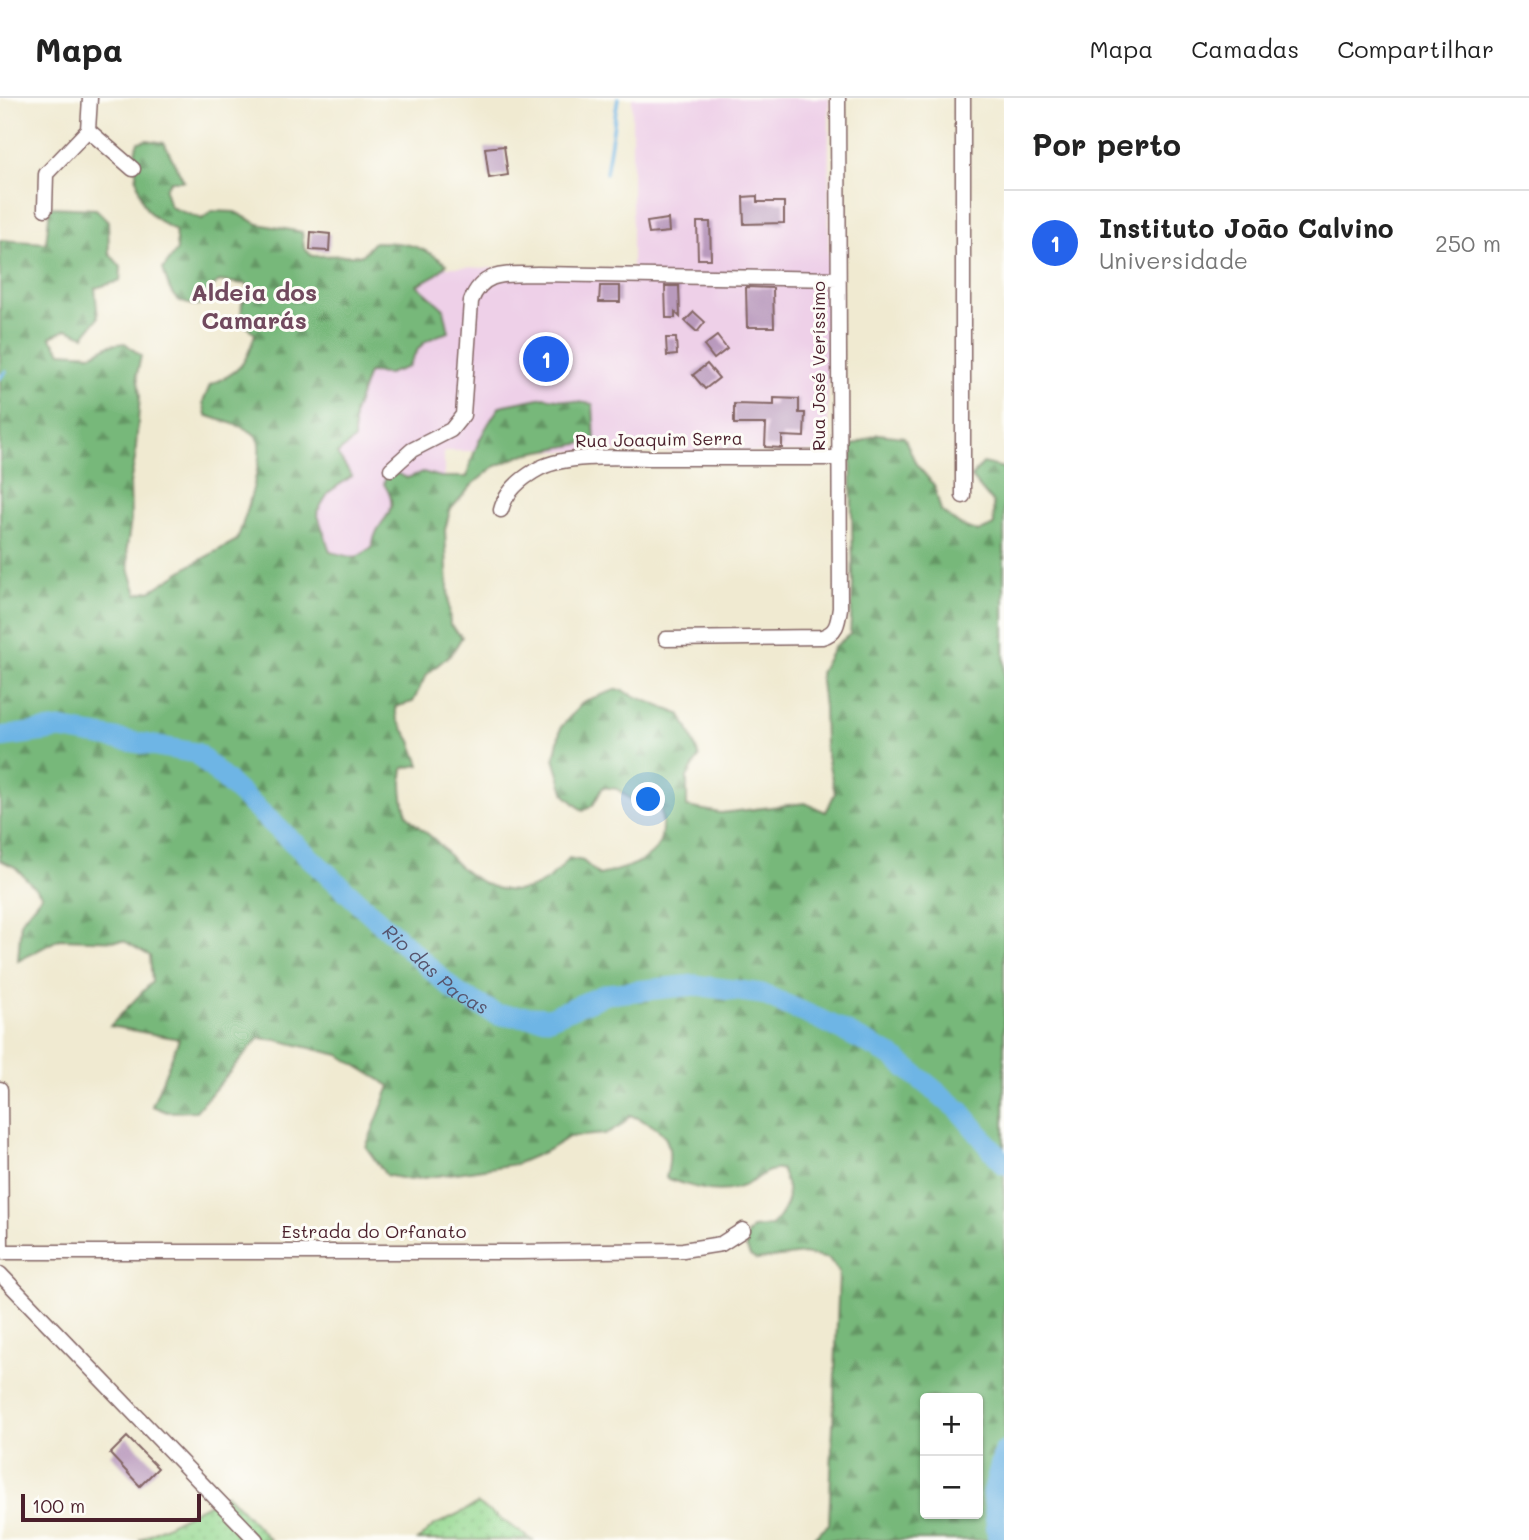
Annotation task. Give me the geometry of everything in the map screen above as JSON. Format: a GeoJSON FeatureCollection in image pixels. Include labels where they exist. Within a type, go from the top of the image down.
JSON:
{"type":"FeatureCollection","features":[{"type":"Feature","properties":{"kind":"street"},"geometry":{"type":"LineString","coordinates":[[46,209],[46,174],[88,130],[90,98]]}},
{"type":"Feature","properties":{"kind":"street","name":"Rua José Veríssimo"},"geometry":{"type":"LineString","coordinates":[[666,639],[815,637],[833,632],[840,608],[838,98]]}},
{"type":"Feature","properties":{"kind":"street"},"geometry":{"type":"LineString","coordinates":[[963,98],[963,496]]}},
{"type":"Feature","properties":{"kind":"street"},"geometry":{"type":"LineString","coordinates":[[88,130],[133,169]]}},
{"type":"Feature","properties":{"kind":"street"},"geometry":{"type":"LineString","coordinates":[[391,469],[412,450],[451,430],[463,415],[471,301],[477,287],[493,276],[538,274],[838,279]]}},
{"type":"Feature","properties":{"kind":"street","name":"Rua Joaquim Serra"},"geometry":{"type":"LineString","coordinates":[[501,510],[514,486],[541,468],[559,462],[602,458],[838,458]]}},
{"type":"Feature","properties":{"kind":"street"},"geometry":{"type":"LineString","coordinates":[[0,1089],[1,1252]]}},
{"type":"Feature","properties":{"kind":"street","name":"Estrada do Orfanato"},"geometry":{"type":"LineString","coordinates":[[1,1252],[683,1250],[721,1244],[743,1230]]}},
{"type":"Feature","properties":{"kind":"street"},"geometry":{"type":"LineString","coordinates":[[0,1274],[256,1540]]}},
{"type":"Feature","properties":{"kind":"shaded area"},"geometry":{"type":"Polygon","coordinates":[[[632,98],[829,98],[828,448],[823,452],[444,451],[444,592],[272,592],[262,262],[632,269],[632,98]]]}},
{"type":"Feature","properties":{"kind":"green space"},"geometry":{"type":"Polygon","coordinates":[[[147,140],[164,143],[184,181],[171,181],[165,189],[170,207],[202,219],[212,211],[235,212],[258,224],[302,232],[304,248],[312,256],[362,255],[374,242],[385,242],[421,249],[447,264],[437,274],[417,285],[444,309],[449,332],[423,344],[408,367],[388,374],[368,373],[354,414],[354,440],[337,454],[352,476],[329,492],[317,512],[330,552],[355,558],[372,548],[374,537],[390,510],[390,495],[384,484],[387,469],[407,478],[423,472],[441,477],[467,477],[472,457],[500,406],[544,397],[593,404],[595,441],[525,454],[494,467],[473,484],[450,510],[445,530],[450,625],[462,637],[452,653],[426,675],[413,702],[395,707],[397,719],[411,741],[420,765],[403,768],[402,792],[408,816],[462,869],[491,886],[505,890],[532,888],[557,872],[569,858],[583,861],[599,875],[626,868],[645,859],[658,845],[662,825],[657,788],[633,801],[617,789],[603,787],[593,805],[583,811],[565,795],[554,759],[561,727],[584,701],[618,689],[681,715],[699,757],[687,777],[687,807],[721,813],[805,803],[826,812],[835,793],[825,747],[820,673],[834,647],[850,634],[853,586],[851,446],[878,434],[904,437],[916,464],[934,485],[941,511],[960,525],[978,532],[994,525],[993,503],[971,477],[983,463],[1004,468],[1004,1540],[810,1540],[829,1524],[839,1272],[829,1259],[803,1254],[757,1260],[750,1256],[743,1240],[753,1228],[772,1226],[786,1205],[788,1193],[781,1169],[766,1172],[740,1187],[719,1191],[666,1178],[670,1154],[665,1137],[652,1125],[630,1115],[621,1126],[605,1134],[569,1137],[516,1164],[410,1180],[386,1175],[366,1147],[390,1086],[339,1055],[259,1038],[196,1111],[167,1112],[152,1106],[179,1039],[110,1026],[152,982],[150,956],[124,941],[59,939],[18,961],[21,921],[42,895],[15,867],[0,860],[0,240],[46,243],[50,207],[96,209],[108,221],[109,253],[121,267],[120,281],[95,288],[98,318],[84,336],[67,329],[50,337],[61,352],[93,354],[110,345],[125,343],[141,356],[137,374],[140,396],[135,459],[130,483],[131,520],[127,547],[129,568],[137,594],[152,590],[237,540],[257,470],[259,444],[256,436],[239,426],[206,415],[203,402],[210,385],[235,371],[245,360],[255,334],[241,321],[242,303],[253,290],[246,284],[219,281],[200,305],[183,303],[174,296],[163,269],[177,250],[175,230],[154,217],[144,205],[135,167],[138,142],[147,140]]]}},
{"type":"Feature","properties":{"kind":"green space"},"geometry":{"type":"Polygon","coordinates":[[[227,1494],[270,1540],[139,1540],[227,1494]]]}},
{"type":"Feature","properties":{"kind":"green space"},"geometry":{"type":"Polygon","coordinates":[[[478,1504],[532,1540],[418,1540],[433,1526],[478,1504]]]}},
{"type":"Feature","properties":{"kind":"building"},"geometry":{"type":"Polygon","coordinates":[[[504,146],[508,175],[489,178],[485,148],[504,146]]]}},
{"type":"Feature","properties":{"kind":"building"},"geometry":{"type":"Polygon","coordinates":[[[757,196],[757,202],[784,202],[784,223],[744,224],[743,197],[757,196]]]}},
{"type":"Feature","properties":{"kind":"building"},"geometry":{"type":"Polygon","coordinates":[[[668,219],[669,232],[649,234],[647,222],[668,219]]]}},
{"type":"Feature","properties":{"kind":"building"},"geometry":{"type":"Polygon","coordinates":[[[697,222],[710,222],[711,259],[698,259],[697,222]]]}},
{"type":"Feature","properties":{"kind":"building"},"geometry":{"type":"Polygon","coordinates":[[[311,232],[330,234],[329,251],[310,250],[311,232]]]}},
{"type":"Feature","properties":{"kind":"building"},"geometry":{"type":"Polygon","coordinates":[[[600,286],[620,286],[620,302],[599,302],[600,286]]]}},
{"type":"Feature","properties":{"kind":"building"},"geometry":{"type":"Polygon","coordinates":[[[665,286],[679,286],[680,317],[675,312],[675,318],[666,318],[665,286]]]}},
{"type":"Feature","properties":{"kind":"building"},"geometry":{"type":"Polygon","coordinates":[[[746,287],[773,288],[774,327],[747,327],[746,287]]]}},
{"type":"Feature","properties":{"kind":"building"},"geometry":{"type":"Polygon","coordinates":[[[694,312],[705,322],[697,332],[685,321],[694,312]]]}},
{"type":"Feature","properties":{"kind":"building"},"geometry":{"type":"Polygon","coordinates":[[[717,336],[727,349],[714,359],[704,346],[717,336]]]}},
{"type":"Feature","properties":{"kind":"building"},"geometry":{"type":"Polygon","coordinates":[[[666,338],[676,338],[677,355],[667,356],[666,338]]]}},
{"type":"Feature","properties":{"kind":"building"},"geometry":{"type":"Polygon","coordinates":[[[707,364],[719,378],[705,389],[693,375],[707,364]]]}},
{"type":"Feature","properties":{"kind":"building"},"geometry":{"type":"Polygon","coordinates":[[[774,398],[799,399],[799,413],[805,413],[804,437],[782,436],[782,448],[765,447],[766,424],[734,424],[734,404],[774,405],[774,398]]]}},
{"type":"Feature","properties":{"kind":"building"},"geometry":{"type":"Polygon","coordinates":[[[127,1437],[158,1468],[140,1486],[110,1454],[127,1437]]]}},
{"type":"Feature","properties":{"kind":"waterway"},"geometry":{"type":"LineString","coordinates":[[606,173],[618,98]]}},
{"type":"Feature","properties":{"kind":"waterway"},"geometry":{"type":"LineString","coordinates":[[0,378],[6,371]]}},
{"type":"Feature","properties":{"kind":"waterway","name":"Rio das Pacas"},"geometry":{"type":"LineString","coordinates":[[0,737],[60,729],[196,753],[457,993],[498,1015],[549,1018],[606,994],[695,985],[762,994],[830,1024],[892,1056],[960,1111],[1004,1164]]}},
{"type":"Feature","properties":{"kind":"waterway","name":"Rio das Pacas"},"geometry":{"type":"LineString","coordinates":[[998,1540],[993,1493],[1004,1452]]}},
{"type":"Feature","properties":{"kind":"place","name":"Instituto João Calvino"},"geometry":{"type":"Point","coordinates":[546,359]}},
{"type":"Feature","properties":{"kind":"district","name":"Aldeia dos Camarás"},"geometry":{"type":"Point","coordinates":[254,307]}}]}
